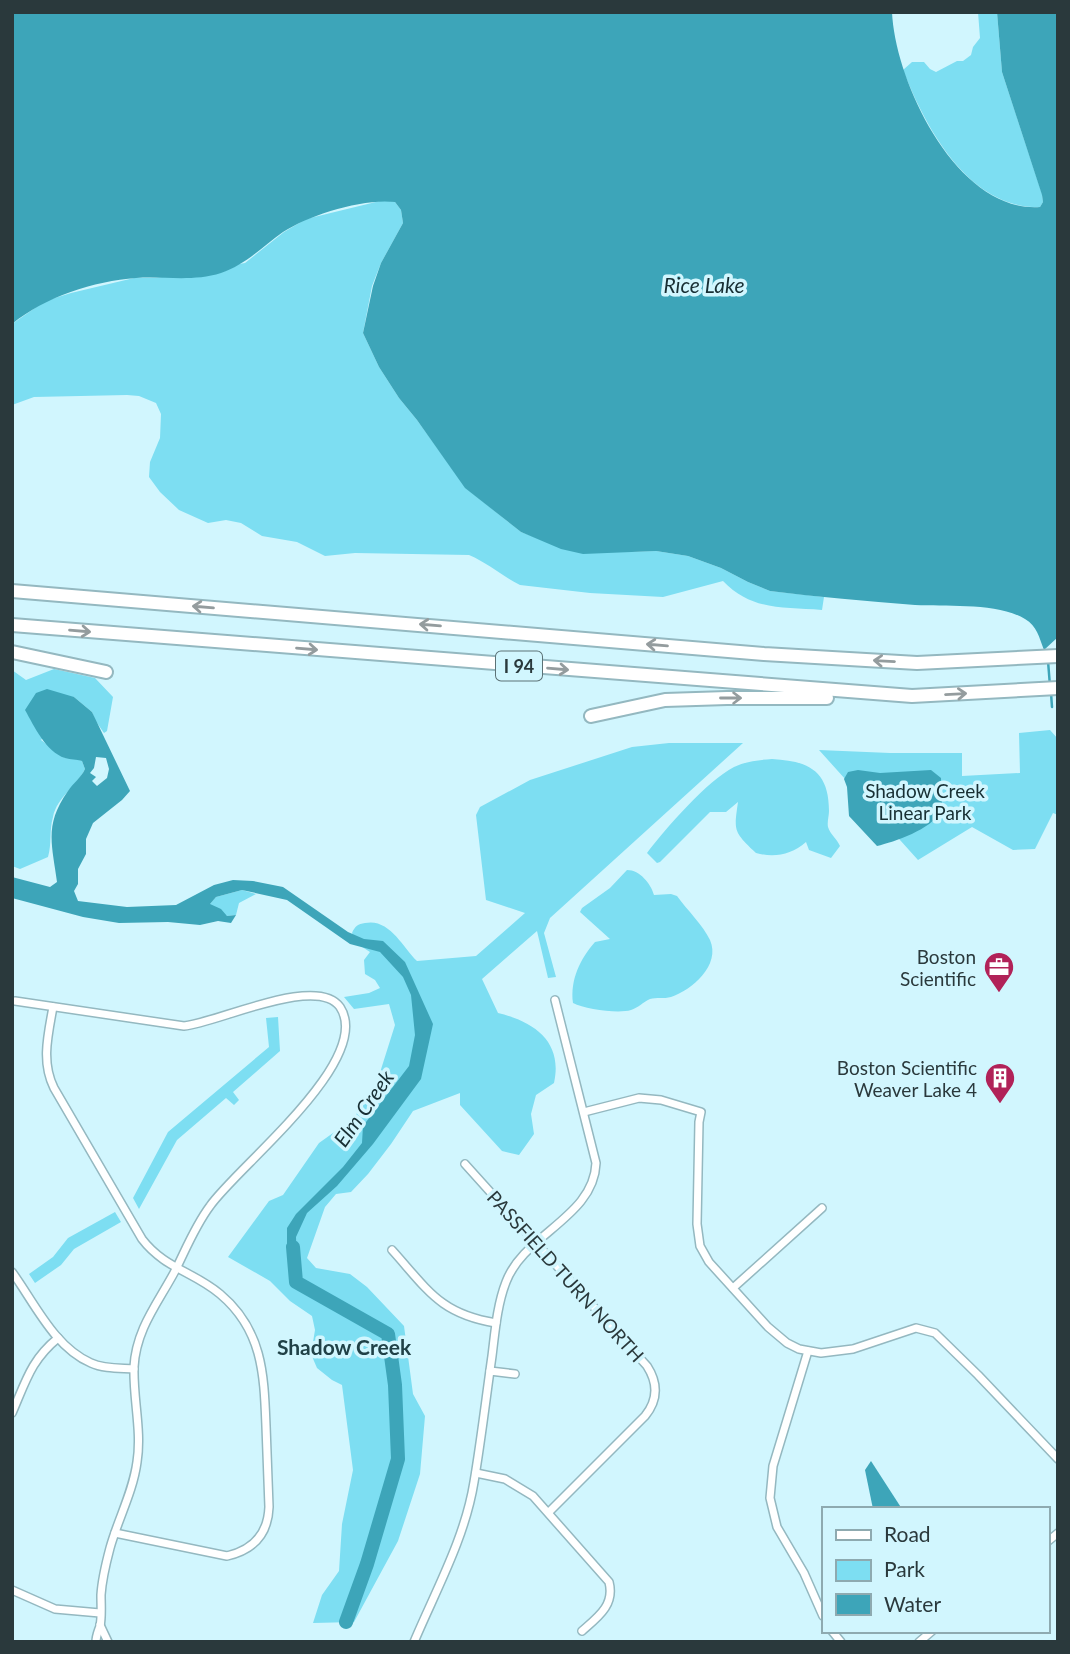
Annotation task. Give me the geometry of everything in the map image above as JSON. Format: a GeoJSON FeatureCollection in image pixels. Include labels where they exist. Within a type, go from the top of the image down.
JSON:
{"type":"FeatureCollection","features":[{"type":"Feature","properties":{"kind":"highway","name":"I 94"},"geometry":{"type":"LineString","coordinates":[[12,591],[764,654],[917,663],[1058,656]]}},
{"type":"Feature","properties":{"kind":"highway","name":"I 94"},"geometry":{"type":"LineString","coordinates":[[12,625],[912,696],[1058,688]]}},
{"type":"Feature","properties":{"kind":"highway"},"geometry":{"type":"LineString","coordinates":[[12,652],[106,671]]}},
{"type":"Feature","properties":{"kind":"highway"},"geometry":{"type":"LineString","coordinates":[[592,716],[640,704],[696,698],[912,696]]}},
{"type":"Feature","properties":{"kind":"street"},"geometry":{"type":"LineString","coordinates":[[15,1000],[184,1026],[200,1024],[249,1007],[287,999],[324,996],[338,1005],[344,1016],[346,1031],[334,1060],[294,1119],[214,1199],[144,1324],[136,1349],[134,1369],[138,1462],[105,1572],[96,1642]]}},
{"type":"Feature","properties":{"kind":"street"},"geometry":{"type":"LineString","coordinates":[[414,1642],[459,1538],[470,1502],[496,1323],[505,1284],[512,1268],[536,1242],[579,1204],[593,1185],[596,1163],[555,1000]]}},
{"type":"Feature","properties":{"kind":"street"},"geometry":{"type":"LineString","coordinates":[[53,1007],[46,1048],[49,1078],[142,1238],[159,1257],[204,1283],[231,1304],[247,1325],[258,1351],[264,1385],[269,1518],[265,1530],[251,1547],[227,1556],[215,1555],[115,1533]]}},
{"type":"Feature","properties":{"kind":"street"},"geometry":{"type":"LineString","coordinates":[[584,1112],[639,1098],[661,1100],[701,1112],[698,1131],[697,1235],[704,1254],[779,1337],[799,1349],[836,1353],[916,1328],[935,1333],[1058,1459]]}},
{"type":"Feature","properties":{"kind":"street","name":"PASSFIELD TURN NORTH"},"geometry":{"type":"LineString","coordinates":[[465,1164],[652,1374],[656,1392],[645,1416],[549,1511]]}},
{"type":"Feature","properties":{"kind":"street"},"geometry":{"type":"LineString","coordinates":[[733,1288],[822,1208]]}},
{"type":"Feature","properties":{"kind":"street"},"geometry":{"type":"LineString","coordinates":[[392,1250],[429,1291],[453,1311],[470,1318],[496,1323]]}},
{"type":"Feature","properties":{"kind":"street"},"geometry":{"type":"LineString","coordinates":[[12,1272],[58,1338],[70,1350],[89,1362],[134,1369]]}},
{"type":"Feature","properties":{"kind":"street"},"geometry":{"type":"LineString","coordinates":[[12,1412],[39,1354],[58,1338]]}},
{"type":"Feature","properties":{"kind":"street"},"geometry":{"type":"LineString","coordinates":[[808,1351],[774,1466],[770,1498],[777,1527],[804,1573],[822,1614]]}},
{"type":"Feature","properties":{"kind":"street"},"geometry":{"type":"LineString","coordinates":[[490,1371],[515,1374]]}},
{"type":"Feature","properties":{"kind":"street"},"geometry":{"type":"LineString","coordinates":[[475,1473],[505,1479],[520,1487],[549,1511],[609,1582],[612,1591],[607,1606],[582,1631]]}},
{"type":"Feature","properties":{"kind":"street"},"geometry":{"type":"LineString","coordinates":[[12,1590],[55,1609],[100,1613]]}},
{"type":"Feature","properties":{"kind":"street"},"geometry":{"type":"LineString","coordinates":[[100,1625],[108,1642]]}},
{"type":"Feature","properties":{"kind":"green space"},"geometry":{"type":"Polygon","coordinates":[[[978,12],[997,12],[1002,72],[1042,194],[1043,202],[1040,207],[1014,204],[991,194],[971,179],[937,138],[903,70],[912,62],[924,62],[936,72],[971,55],[980,38],[978,12]]]}},
{"type":"Feature","properties":{"kind":"green space"},"geometry":{"type":"Polygon","coordinates":[[[384,200],[395,202],[401,210],[403,223],[372,286],[363,333],[379,367],[399,398],[466,488],[521,532],[540,539],[625,552],[656,551],[688,556],[770,591],[824,597],[822,610],[757,603],[734,591],[723,581],[663,597],[590,593],[520,585],[469,555],[355,553],[325,556],[297,542],[262,536],[241,523],[226,520],[208,523],[179,510],[149,477],[150,462],[160,438],[161,414],[156,403],[139,396],[127,395],[34,397],[12,405],[12,324],[45,301],[134,278],[156,278],[245,263],[284,232],[306,219],[384,200]]]}},
{"type":"Feature","properties":{"kind":"green space"},"geometry":{"type":"Polygon","coordinates":[[[54,669],[95,678],[113,697],[107,731],[104,733],[92,712],[74,697],[41,740],[65,758],[82,761],[85,769],[55,810],[48,857],[20,869],[12,866],[12,670],[26,680],[54,669]]]}},
{"type":"Feature","properties":{"kind":"green space","name":"Shadow Creek Linear Park"},"geometry":{"type":"Polygon","coordinates":[[[1050,730],[1058,739],[1058,815],[1053,813],[1035,849],[1013,850],[972,827],[918,860],[819,750],[962,753],[962,776],[1020,773],[1019,733],[1050,730]]]}},
{"type":"Feature","properties":{"kind":"green space"},"geometry":{"type":"Polygon","coordinates":[[[669,743],[743,743],[550,918],[544,933],[556,977],[548,978],[537,931],[482,979],[498,1013],[534,1028],[550,1045],[554,1056],[554,1083],[536,1095],[531,1114],[534,1134],[519,1155],[502,1151],[460,1105],[460,1093],[413,1111],[368,1174],[351,1192],[336,1194],[325,1207],[307,1258],[316,1268],[350,1274],[367,1287],[404,1326],[413,1394],[425,1416],[420,1474],[398,1541],[354,1622],[313,1623],[322,1595],[339,1571],[342,1524],[353,1470],[342,1385],[317,1368],[311,1354],[315,1330],[312,1316],[290,1301],[270,1281],[228,1257],[269,1201],[283,1195],[319,1143],[340,1128],[354,1127],[357,1112],[377,1082],[395,1025],[389,1004],[354,1009],[344,997],[369,993],[380,988],[375,980],[365,974],[364,960],[370,952],[356,943],[352,933],[360,924],[381,925],[394,934],[417,961],[476,956],[525,913],[486,900],[476,815],[480,807],[530,780],[632,747],[669,743]]]}},
{"type":"Feature","properties":{"kind":"green space"},"geometry":{"type":"Polygon","coordinates":[[[772,759],[796,762],[814,770],[820,777],[828,797],[828,827],[840,846],[831,858],[809,850],[806,842],[782,854],[756,853],[737,830],[738,802],[726,812],[710,812],[660,862],[657,863],[647,853],[688,806],[723,774],[743,763],[772,759]]]}},
{"type":"Feature","properties":{"kind":"green space"},"geometry":{"type":"Polygon","coordinates":[[[627,870],[644,878],[654,895],[677,896],[707,934],[712,958],[702,975],[688,989],[671,997],[650,999],[625,1011],[578,1005],[573,1003],[572,994],[581,963],[595,942],[610,939],[580,912],[627,870]]]}},
{"type":"Feature","properties":{"kind":"green space"},"geometry":{"type":"Polygon","coordinates":[[[242,890],[256,894],[239,903],[236,915],[227,916],[209,905],[216,897],[242,890]]]}},
{"type":"Feature","properties":{"kind":"green space"},"geometry":{"type":"Polygon","coordinates":[[[278,1017],[280,1051],[233,1092],[239,1100],[234,1105],[226,1098],[177,1140],[139,1209],[133,1198],[168,1132],[269,1047],[266,1018],[278,1017]]]}},
{"type":"Feature","properties":{"kind":"green space"},"geometry":{"type":"Polygon","coordinates":[[[115,1212],[121,1222],[74,1249],[61,1265],[35,1283],[29,1274],[53,1257],[68,1238],[115,1212]]]}},
{"type":"Feature","properties":{"kind":"water","name":"Rice Lake"},"geometry":{"type":"Polygon","coordinates":[[[12,12],[892,12],[896,41],[918,106],[936,138],[957,166],[982,189],[1010,203],[1040,207],[1043,202],[1042,195],[1002,72],[997,12],[1058,12],[1058,637],[1044,650],[1037,632],[1029,622],[1001,610],[770,591],[688,556],[656,551],[583,554],[561,549],[521,532],[465,488],[399,398],[379,367],[363,333],[381,263],[403,223],[401,210],[395,202],[352,205],[307,220],[283,232],[238,265],[221,273],[189,278],[136,278],[87,287],[55,298],[12,324],[12,12]]]}},
{"type":"Feature","properties":{"kind":"water"},"geometry":{"type":"Polygon","coordinates":[[[47,689],[74,697],[92,712],[130,791],[93,823],[86,839],[86,854],[78,869],[78,884],[74,891],[78,901],[127,907],[176,905],[214,885],[233,880],[253,881],[283,887],[348,932],[364,939],[383,941],[405,962],[433,1024],[421,1079],[373,1144],[337,1186],[307,1213],[296,1237],[297,1265],[291,1266],[287,1228],[296,1214],[343,1167],[362,1143],[363,1126],[409,1066],[415,1035],[411,995],[403,977],[380,952],[350,944],[287,900],[242,890],[216,897],[210,904],[221,909],[227,916],[236,915],[231,923],[218,921],[200,925],[168,922],[119,923],[83,917],[12,898],[12,877],[50,887],[57,882],[52,845],[55,814],[85,769],[82,761],[58,755],[37,731],[25,710],[36,693],[47,689]],[[96,757],[90,773],[96,777],[92,781],[97,786],[107,778],[109,769],[106,758],[96,757]]]}},
{"type":"Feature","properties":{"kind":"water"},"geometry":{"type":"Polygon","coordinates":[[[858,770],[880,773],[931,770],[941,778],[940,812],[921,829],[877,846],[849,816],[844,779],[848,772],[858,770]]]}},
{"type":"Feature","properties":{"kind":"water"},"geometry":{"type":"Polygon","coordinates":[[[871,1461],[901,1507],[873,1507],[865,1470],[871,1461]]]}},
{"type":"Feature","properties":{"kind":"waterway"},"geometry":{"type":"LineString","coordinates":[[1048,661],[1050,686]]}},
{"type":"Feature","properties":{"kind":"waterway"},"geometry":{"type":"LineString","coordinates":[[1051,693],[1052,707]]}},
{"type":"Feature","properties":{"kind":"waterway","name":"Elm Creek"},"geometry":{"type":"LineString","coordinates":[[293,1247],[296,1282],[388,1334],[395,1385],[398,1459],[367,1564],[346,1622]]}},
{"type":"Feature","properties":{"kind":"place","name":"Boston Scientific"},"geometry":{"type":"Point","coordinates":[999,994]}},
{"type":"Feature","properties":{"kind":"place","name":"Boston Scientific Weaver Lake 4"},"geometry":{"type":"Point","coordinates":[1000,1105]}},
{"type":"Feature","properties":{"kind":"district","name":"Shadow Creek"},"geometry":{"type":"Point","coordinates":[344,1346]}}]}
